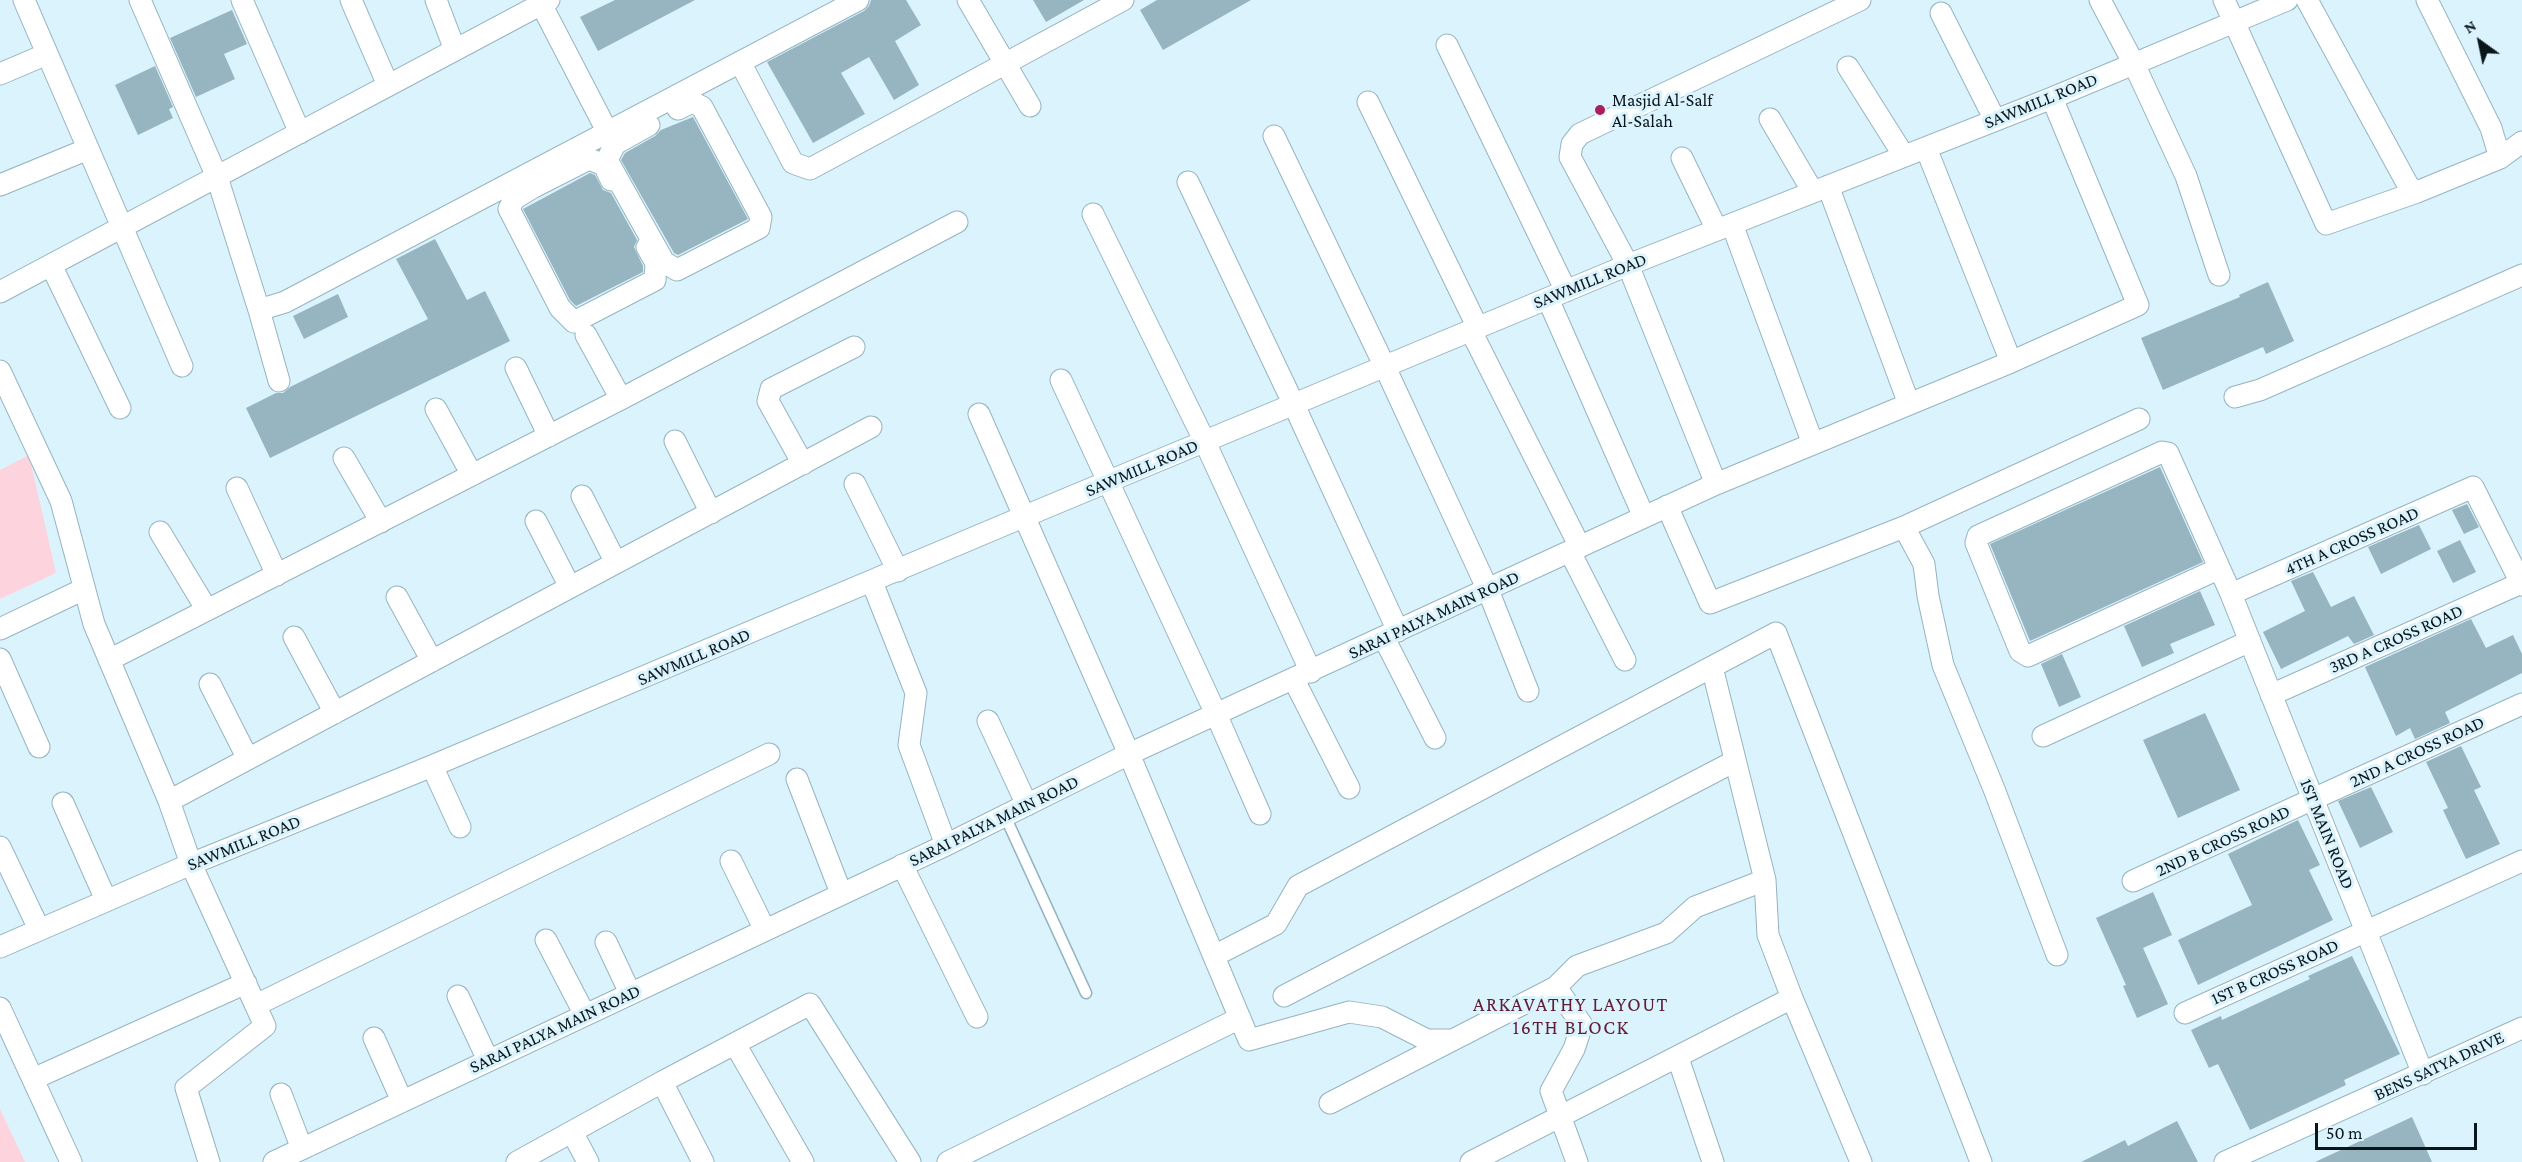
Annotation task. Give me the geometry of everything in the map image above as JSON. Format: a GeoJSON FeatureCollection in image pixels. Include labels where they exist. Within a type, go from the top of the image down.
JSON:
{"type":"FeatureCollection","features":[{"type":"Feature","properties":{"kind":"street"},"geometry":{"type":"LineString","coordinates":[[24,0],[182,366]]}},
{"type":"Feature","properties":{"kind":"street"},"geometry":{"type":"LineString","coordinates":[[140,0],[218,177],[279,381]]}},
{"type":"Feature","properties":{"kind":"street"},"geometry":{"type":"LineString","coordinates":[[242,0],[300,133]]}},
{"type":"Feature","properties":{"kind":"street"},"geometry":{"type":"LineString","coordinates":[[351,0],[388,85]]}},
{"type":"Feature","properties":{"kind":"street"},"geometry":{"type":"LineString","coordinates":[[436,0],[455,50]]}},
{"type":"Feature","properties":{"kind":"street"},"geometry":{"type":"LineString","coordinates":[[259,310],[285,302],[528,182],[589,159],[604,165],[656,263],[655,280],[574,322],[560,308],[509,209],[528,182],[607,131],[675,104],[692,102],[702,107],[761,218],[759,228],[677,270],[664,262],[607,160],[615,144],[675,104],[740,62],[858,0]]}},
{"type":"Feature","properties":{"kind":"street"},"geometry":{"type":"LineString","coordinates":[[968,0],[1030,106]]}},
{"type":"Feature","properties":{"kind":"street"},"geometry":{"type":"LineString","coordinates":[[740,62],[793,163],[810,169],[1004,62],[1123,0]]}},
{"type":"Feature","properties":{"kind":"street"},"geometry":{"type":"LineString","coordinates":[[1716,484],[1628,265],[1570,157],[1572,144],[1580,134],[1860,0]]}},
{"type":"Feature","properties":{"kind":"street"},"geometry":{"type":"LineString","coordinates":[[2100,0],[2134,64],[2186,176],[2218,275]]}},
{"type":"Feature","properties":{"kind":"street"},"geometry":{"type":"LineString","coordinates":[[2224,0],[2326,224],[2417,192],[2500,158],[2522,142]]}},
{"type":"Feature","properties":{"kind":"street","name":"SAWMILL ROAD"},"geometry":{"type":"LineString","coordinates":[[0,947],[191,864],[432,766],[1628,265],[2052,98],[2287,0]]}},
{"type":"Feature","properties":{"kind":"street"},"geometry":{"type":"LineString","coordinates":[[2307,0],[2401,177],[2409,187],[2417,192]]}},
{"type":"Feature","properties":{"kind":"street"},"geometry":{"type":"LineString","coordinates":[[2427,0],[2491,128],[2500,158]]}},
{"type":"Feature","properties":{"kind":"street"},"geometry":{"type":"LineString","coordinates":[[0,292],[543,1],[607,131]]}},
{"type":"Feature","properties":{"kind":"street"},"geometry":{"type":"LineString","coordinates":[[1941,13],[1995,120]]}},
{"type":"Feature","properties":{"kind":"street"},"geometry":{"type":"LineString","coordinates":[[1447,45],[1557,295],[1644,517]]}},
{"type":"Feature","properties":{"kind":"street"},"geometry":{"type":"LineString","coordinates":[[0,74],[47,54]]}},
{"type":"Feature","properties":{"kind":"street"},"geometry":{"type":"LineString","coordinates":[[1848,67],[1904,156]]}},
{"type":"Feature","properties":{"kind":"street","name":"SARAI PALYA MAIN ROAD"},"geometry":{"type":"LineString","coordinates":[[274,1162],[946,845],[1129,754],[1667,506],[2011,362],[2138,305],[2052,98]]}},
{"type":"Feature","properties":{"kind":"street"},"geometry":{"type":"LineString","coordinates":[[1368,102],[1624,660]]}},
{"type":"Feature","properties":{"kind":"street"},"geometry":{"type":"LineString","coordinates":[[1770,119],[1821,189],[1909,404]]}},
{"type":"Feature","properties":{"kind":"street"},"geometry":{"type":"LineString","coordinates":[[1274,136],[1385,367],[1488,590],[1528,691]]}},
{"type":"Feature","properties":{"kind":"street"},"geometry":{"type":"LineString","coordinates":[[1926,148],[2011,362]]}},
{"type":"Feature","properties":{"kind":"street"},"geometry":{"type":"LineString","coordinates":[[0,185],[88,149]]}},
{"type":"Feature","properties":{"kind":"street"},"geometry":{"type":"LineString","coordinates":[[1682,158],[1724,227],[1813,444]]}},
{"type":"Feature","properties":{"kind":"street"},"geometry":{"type":"LineString","coordinates":[[1188,182],[1294,405],[1435,738]]}},
{"type":"Feature","properties":{"kind":"street"},"geometry":{"type":"LineString","coordinates":[[1093,214],[1205,442],[1348,788]]}},
{"type":"Feature","properties":{"kind":"street"},"geometry":{"type":"LineString","coordinates":[[109,660],[621,399],[957,222]]}},
{"type":"Feature","properties":{"kind":"street"},"geometry":{"type":"LineString","coordinates":[[51,265],[120,408]]}},
{"type":"Feature","properties":{"kind":"street"},"geometry":{"type":"LineString","coordinates":[[2235,397],[2260,390],[2522,275]]}},
{"type":"Feature","properties":{"kind":"street"},"geometry":{"type":"LineString","coordinates":[[586,335],[621,399]]}},
{"type":"Feature","properties":{"kind":"street"},"geometry":{"type":"LineString","coordinates":[[803,464],[768,401],[771,389],[854,347]]}},
{"type":"Feature","properties":{"kind":"street"},"geometry":{"type":"LineString","coordinates":[[516,368],[549,436]]}},
{"type":"Feature","properties":{"kind":"street"},"geometry":{"type":"LineString","coordinates":[[0,371],[61,501],[94,624],[169,801],[191,864],[265,1026],[186,1088],[209,1162]]}},
{"type":"Feature","properties":{"kind":"street"},"geometry":{"type":"LineString","coordinates":[[1061,380],[1260,814]]}},
{"type":"Feature","properties":{"kind":"street"},"geometry":{"type":"LineString","coordinates":[[436,409],[472,475]]}},
{"type":"Feature","properties":{"kind":"street"},"geometry":{"type":"LineString","coordinates":[[979,414],[1129,754],[1249,1040],[1349,1012],[1382,1017],[1427,1040],[1452,1040]]}},
{"type":"Feature","properties":{"kind":"street"},"geometry":{"type":"LineString","coordinates":[[1667,506],[1710,603],[1904,527],[2139,419]]}},
{"type":"Feature","properties":{"kind":"street"},"geometry":{"type":"LineString","coordinates":[[169,801],[871,428]]}},
{"type":"Feature","properties":{"kind":"street"},"geometry":{"type":"LineString","coordinates":[[675,441],[711,513]]}},
{"type":"Feature","properties":{"kind":"street","name":"1ST MAIN ROAD"},"geometry":{"type":"LineString","coordinates":[[2218,568],[2028,656],[2020,651],[1976,543],[1978,536],[2166,451],[2230,594],[2250,641],[2423,1074]]}},
{"type":"Feature","properties":{"kind":"street"},"geometry":{"type":"LineString","coordinates":[[344,458],[381,522]]}},
{"type":"Feature","properties":{"kind":"street"},"geometry":{"type":"LineString","coordinates":[[855,484],[898,571]]}},
{"type":"Feature","properties":{"kind":"street","name":"4TH A CROSS ROAD"},"geometry":{"type":"LineString","coordinates":[[2230,594],[2473,487],[2521,584]]}},
{"type":"Feature","properties":{"kind":"street"},"geometry":{"type":"LineString","coordinates":[[237,488],[277,575]]}},
{"type":"Feature","properties":{"kind":"street"},"geometry":{"type":"LineString","coordinates":[[582,496],[616,563]]}},
{"type":"Feature","properties":{"kind":"street"},"geometry":{"type":"LineString","coordinates":[[536,521],[570,587]]}},
{"type":"Feature","properties":{"kind":"street"},"geometry":{"type":"LineString","coordinates":[[1904,527],[1924,564],[1928,596],[1943,665],[1994,789],[2056,955]]}},
{"type":"Feature","properties":{"kind":"street"},"geometry":{"type":"LineString","coordinates":[[160,532],[207,610]]}},
{"type":"Feature","properties":{"kind":"street"},"geometry":{"type":"LineString","coordinates":[[872,582],[916,693],[909,745],[946,845]]}},
{"type":"Feature","properties":{"kind":"street","name":"3RD A CROSS ROAD"},"geometry":{"type":"LineString","coordinates":[[2271,695],[2521,584]]}},
{"type":"Feature","properties":{"kind":"street"},"geometry":{"type":"LineString","coordinates":[[0,629],[84,589]]}},
{"type":"Feature","properties":{"kind":"street"},"geometry":{"type":"LineString","coordinates":[[396,597],[432,661]]}},
{"type":"Feature","properties":{"kind":"street"},"geometry":{"type":"LineString","coordinates":[[1214,956],[1276,924],[1298,886],[1776,633],[1981,1162]]}},
{"type":"Feature","properties":{"kind":"street"},"geometry":{"type":"LineString","coordinates":[[294,637],[335,713]]}},
{"type":"Feature","properties":{"kind":"street"},"geometry":{"type":"LineString","coordinates":[[2043,736],[2250,641]]}},
{"type":"Feature","properties":{"kind":"street"},"geometry":{"type":"LineString","coordinates":[[0,659],[39,747]]}},
{"type":"Feature","properties":{"kind":"street"},"geometry":{"type":"LineString","coordinates":[[1712,667],[1765,880],[1768,935],[1861,1162]]}},
{"type":"Feature","properties":{"kind":"street"},"geometry":{"type":"LineString","coordinates":[[210,684],[248,759]]}},
{"type":"Feature","properties":{"kind":"street","name":"2ND A CROSS ROAD"},"geometry":{"type":"LineString","coordinates":[[2313,800],[2522,704]]}},
{"type":"Feature","properties":{"kind":"street"},"geometry":{"type":"LineString","coordinates":[[988,721],[1027,805]]}},
{"type":"Feature","properties":{"kind":"street"},"geometry":{"type":"LineString","coordinates":[[256,1005],[769,754]]}},
{"type":"Feature","properties":{"kind":"street"},"geometry":{"type":"LineString","coordinates":[[1284,996],[1735,761]]}},
{"type":"Feature","properties":{"kind":"street"},"geometry":{"type":"LineString","coordinates":[[432,766],[460,827]]}},
{"type":"Feature","properties":{"kind":"street"},"geometry":{"type":"LineString","coordinates":[[797,779],[841,893]]}},
{"type":"Feature","properties":{"kind":"street","name":"2ND B CROSS ROAD"},"geometry":{"type":"LineString","coordinates":[[2133,881],[2313,800]]}},
{"type":"Feature","properties":{"kind":"street"},"geometry":{"type":"LineString","coordinates":[[63,803],[106,900]]}},
{"type":"Feature","properties":{"kind":"street"},"geometry":{"type":"LineString","coordinates":[[0,847],[39,929]]}},
{"type":"Feature","properties":{"kind":"street"},"geometry":{"type":"LineString","coordinates":[[731,861],[765,930]]}},
{"type":"Feature","properties":{"kind":"street","name":"1ST B CROSS ROAD"},"geometry":{"type":"LineString","coordinates":[[2185,1013],[2522,861]]}},
{"type":"Feature","properties":{"kind":"street"},"geometry":{"type":"LineString","coordinates":[[902,865],[977,1017]]}},
{"type":"Feature","properties":{"kind":"street"},"geometry":{"type":"LineString","coordinates":[[1330,1103],[1556,987],[1577,966],[1666,933],[1695,907],[1765,880]]}},
{"type":"Feature","properties":{"kind":"street"},"geometry":{"type":"LineString","coordinates":[[546,940],[585,1015]]}},
{"type":"Feature","properties":{"kind":"street"},"geometry":{"type":"LineString","coordinates":[[606,942],[630,993]]}},
{"type":"Feature","properties":{"kind":"street"},"geometry":{"type":"LineString","coordinates":[[33,1079],[246,983]]}},
{"type":"Feature","properties":{"kind":"street"},"geometry":{"type":"LineString","coordinates":[[1556,987],[1582,1025],[1574,1049],[1551,1091],[1577,1162]]}},
{"type":"Feature","properties":{"kind":"street"},"geometry":{"type":"LineString","coordinates":[[458,996],[488,1060]]}},
{"type":"Feature","properties":{"kind":"street"},"geometry":{"type":"LineString","coordinates":[[1471,1162],[1792,998]]}},
{"type":"Feature","properties":{"kind":"street"},"geometry":{"type":"LineString","coordinates":[[517,1162],[810,1004],[910,1162]]}},
{"type":"Feature","properties":{"kind":"street"},"geometry":{"type":"LineString","coordinates":[[0,1008],[71,1162]]}},
{"type":"Feature","properties":{"kind":"street"},"geometry":{"type":"LineString","coordinates":[[948,1162],[1240,1018]]}},
{"type":"Feature","properties":{"kind":"street","name":"BENS SATYA DRIVE"},"geometry":{"type":"LineString","coordinates":[[2225,1162],[2522,1028]]}},
{"type":"Feature","properties":{"kind":"street"},"geometry":{"type":"LineString","coordinates":[[374,1038],[402,1101]]}},
{"type":"Feature","properties":{"kind":"street"},"geometry":{"type":"LineString","coordinates":[[735,1044],[803,1162]]}},
{"type":"Feature","properties":{"kind":"street"},"geometry":{"type":"LineString","coordinates":[[1678,1058],[1713,1162]]}},
{"type":"Feature","properties":{"kind":"street"},"geometry":{"type":"LineString","coordinates":[[662,1082],[703,1162]]}},
{"type":"Feature","properties":{"kind":"street"},"geometry":{"type":"LineString","coordinates":[[281,1094],[302,1149]]}},
{"type":"Feature","properties":{"kind":"street"},"geometry":{"type":"LineString","coordinates":[[572,1132],[588,1162]]}},
{"type":"Feature","properties":{"kind":"lane"},"geometry":{"type":"LineString","coordinates":[[1005,816],[1086,993]]}},
{"type":"Feature","properties":{"kind":"shaded area"},"geometry":{"type":"Polygon","coordinates":[[[29,455],[56,573],[0,599],[0,470],[29,455]]]}},
{"type":"Feature","properties":{"kind":"shaded area"},"geometry":{"type":"Polygon","coordinates":[[[0,1109],[25,1162],[0,1162],[0,1109]]]}},
{"type":"Feature","properties":{"kind":"building"},"geometry":{"type":"Polygon","coordinates":[[[615,0],[695,0],[598,51],[580,17],[615,0]]]}},
{"type":"Feature","properties":{"kind":"building"},"geometry":{"type":"Polygon","coordinates":[[[871,0],[906,0],[921,25],[895,41],[919,85],[894,100],[869,57],[841,73],[865,114],[813,143],[767,62],[864,11],[871,0]]]}},
{"type":"Feature","properties":{"kind":"building"},"geometry":{"type":"Polygon","coordinates":[[[1033,0],[1084,0],[1046,22],[1033,0]]]}},
{"type":"Feature","properties":{"kind":"building"},"geometry":{"type":"Polygon","coordinates":[[[1157,0],[1251,0],[1163,50],[1140,10],[1157,0]]]}},
{"type":"Feature","properties":{"kind":"building"},"geometry":{"type":"Polygon","coordinates":[[[232,10],[247,44],[224,54],[235,79],[196,97],[170,38],[232,10]]]}},
{"type":"Feature","properties":{"kind":"building"},"geometry":{"type":"Polygon","coordinates":[[[155,66],[173,107],[169,109],[173,118],[138,135],[115,85],[155,66]]]}},
{"type":"Feature","properties":{"kind":"building"},"geometry":{"type":"Polygon","coordinates":[[[693,117],[748,219],[678,255],[674,253],[621,160],[625,153],[655,136],[661,130],[693,117]]]}},
{"type":"Feature","properties":{"kind":"building"},"geometry":{"type":"Polygon","coordinates":[[[590,173],[595,175],[603,190],[611,193],[637,240],[634,247],[643,266],[643,272],[576,306],[570,300],[523,209],[590,173]]]}},
{"type":"Feature","properties":{"kind":"building"},"geometry":{"type":"Polygon","coordinates":[[[435,239],[467,300],[485,291],[510,341],[270,458],[246,408],[276,393],[283,393],[290,387],[428,319],[396,259],[435,239]]]}},
{"type":"Feature","properties":{"kind":"building"},"geometry":{"type":"Polygon","coordinates":[[[2268,282],[2294,341],[2266,354],[2263,347],[2163,390],[2141,338],[2240,297],[2239,295],[2268,282]]]}},
{"type":"Feature","properties":{"kind":"building"},"geometry":{"type":"Polygon","coordinates":[[[338,294],[348,317],[304,339],[293,316],[338,294]]]}},
{"type":"Feature","properties":{"kind":"building"},"geometry":{"type":"Polygon","coordinates":[[[2160,467],[2203,562],[2030,641],[1990,544],[2160,467]]]}},
{"type":"Feature","properties":{"kind":"building"},"geometry":{"type":"Polygon","coordinates":[[[2467,504],[2479,527],[2464,534],[2452,510],[2467,504]]]}},
{"type":"Feature","properties":{"kind":"building"},"geometry":{"type":"Polygon","coordinates":[[[2419,525],[2431,549],[2381,574],[2368,547],[2419,525]]]}},
{"type":"Feature","properties":{"kind":"building"},"geometry":{"type":"Polygon","coordinates":[[[2460,540],[2476,572],[2453,583],[2437,551],[2460,540]]]}},
{"type":"Feature","properties":{"kind":"building"},"geometry":{"type":"Polygon","coordinates":[[[2313,572],[2331,607],[2354,596],[2374,635],[2354,644],[2348,636],[2281,669],[2263,632],[2305,611],[2291,581],[2313,572]]]}},
{"type":"Feature","properties":{"kind":"building"},"geometry":{"type":"Polygon","coordinates":[[[2200,591],[2215,625],[2170,644],[2174,653],[2142,667],[2124,626],[2200,591]]]}},
{"type":"Feature","properties":{"kind":"building"},"geometry":{"type":"Polygon","coordinates":[[[2471,619],[2486,648],[2513,635],[2522,654],[2522,673],[2445,712],[2450,723],[2415,739],[2410,728],[2396,736],[2365,667],[2471,619]]]}},
{"type":"Feature","properties":{"kind":"building"},"geometry":{"type":"Polygon","coordinates":[[[2062,654],[2081,697],[2059,707],[2041,664],[2062,654]]]}},
{"type":"Feature","properties":{"kind":"building"},"geometry":{"type":"Polygon","coordinates":[[[2205,713],[2240,790],[2178,818],[2143,740],[2205,713]]]}},
{"type":"Feature","properties":{"kind":"building"},"geometry":{"type":"Polygon","coordinates":[[[2461,746],[2481,787],[2474,790],[2500,844],[2466,859],[2443,810],[2448,808],[2426,762],[2461,746]]]}},
{"type":"Feature","properties":{"kind":"building"},"geometry":{"type":"Polygon","coordinates":[[[2371,787],[2393,832],[2360,848],[2338,801],[2371,787]]]}},
{"type":"Feature","properties":{"kind":"building"},"geometry":{"type":"Polygon","coordinates":[[[2298,820],[2320,865],[2309,870],[2333,920],[2198,985],[2178,940],[2252,905],[2228,854],[2298,820]]]}},
{"type":"Feature","properties":{"kind":"building"},"geometry":{"type":"Polygon","coordinates":[[[2153,892],[2172,935],[2143,948],[2168,1004],[2137,1018],[2123,986],[2126,985],[2096,918],[2153,892]]]}},
{"type":"Feature","properties":{"kind":"building"},"geometry":{"type":"Polygon","coordinates":[[[2352,956],[2400,1054],[2344,1080],[2346,1085],[2250,1130],[2218,1064],[2209,1068],[2191,1030],[2221,1016],[2222,1020],[2310,979],[2308,976],[2352,956]]]}},
{"type":"Feature","properties":{"kind":"building"},"geometry":{"type":"Polygon","coordinates":[[[2412,1117],[2432,1162],[2315,1162],[2412,1117]]]}},
{"type":"Feature","properties":{"kind":"building"},"geometry":{"type":"Polygon","coordinates":[[[2177,1121],[2198,1162],[2081,1162],[2125,1140],[2128,1146],[2177,1121]]]}},
{"type":"Feature","properties":{"kind":"place","name":"Masjid Al-Salf Al-Salah"},"geometry":{"type":"Point","coordinates":[1600,110]}},
{"type":"Feature","properties":{"kind":"district","name":"ARKAVATHY LAYOUT 16TH BLOCK"},"geometry":{"type":"Point","coordinates":[1571,1016]}}]}
